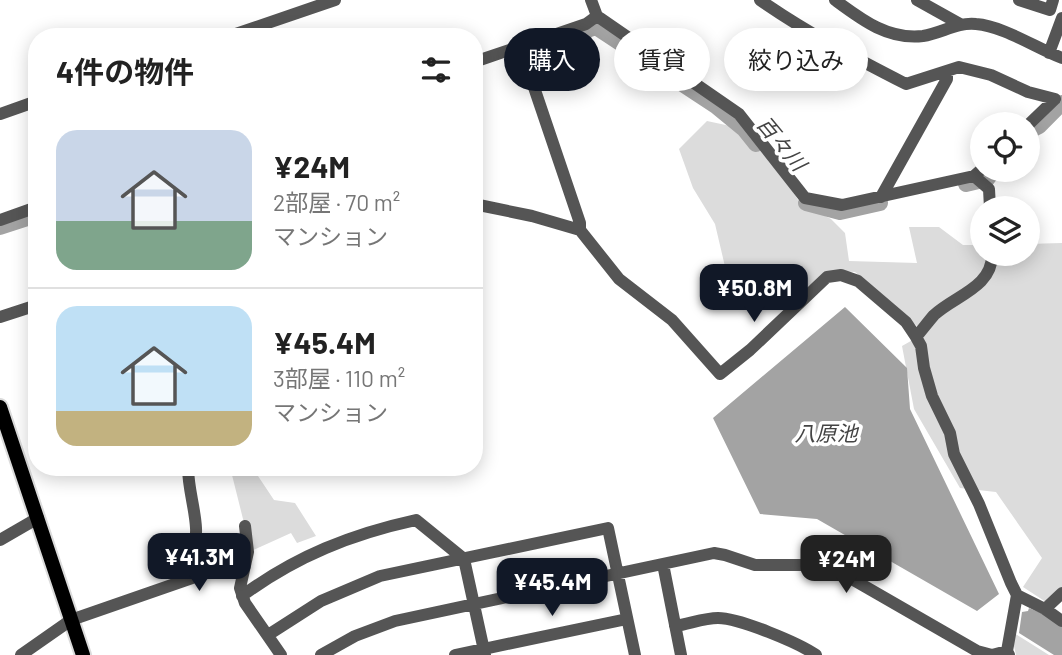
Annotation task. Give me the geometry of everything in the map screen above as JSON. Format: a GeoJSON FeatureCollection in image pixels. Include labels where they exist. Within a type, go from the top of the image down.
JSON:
{"type":"FeatureCollection","features":[{"type":"Feature","properties":{"kind":"main road"},"geometry":{"type":"LineString","coordinates":[[0,407],[83,655]]}},
{"type":"Feature","properties":{"kind":"street"},"geometry":{"type":"LineString","coordinates":[[253,28],[335,0]]}},
{"type":"Feature","properties":{"kind":"street"},"geometry":{"type":"LineString","coordinates":[[591,0],[597,16],[739,114],[805,198],[842,205],[970,174]]}},
{"type":"Feature","properties":{"kind":"street"},"geometry":{"type":"LineString","coordinates":[[760,0],[801,29],[812,32],[906,84],[959,67],[991,75],[1028,92],[1055,99],[1040,113]]}},
{"type":"Feature","properties":{"kind":"street"},"geometry":{"type":"LineString","coordinates":[[835,0],[866,24],[890,33],[923,36],[960,24],[989,26],[1062,58]]}},
{"type":"Feature","properties":{"kind":"street"},"geometry":{"type":"LineString","coordinates":[[917,0],[960,24]]}},
{"type":"Feature","properties":{"kind":"street"},"geometry":{"type":"LineString","coordinates":[[1019,0],[1050,10],[1053,0]]}},
{"type":"Feature","properties":{"kind":"street"},"geometry":{"type":"LineString","coordinates":[[574,28],[597,16]]}},
{"type":"Feature","properties":{"kind":"street"},"geometry":{"type":"LineString","coordinates":[[1049,53],[1062,18]]}},
{"type":"Feature","properties":{"kind":"street"},"geometry":{"type":"LineString","coordinates":[[483,59],[504,52]]}},
{"type":"Feature","properties":{"kind":"street"},"geometry":{"type":"LineString","coordinates":[[881,197],[947,79],[947,72]]}},
{"type":"Feature","properties":{"kind":"street"},"geometry":{"type":"LineString","coordinates":[[535,91],[580,223],[580,230]]}},
{"type":"Feature","properties":{"kind":"street"},"geometry":{"type":"LineString","coordinates":[[0,114],[28,104]]}},
{"type":"Feature","properties":{"kind":"street"},"geometry":{"type":"LineString","coordinates":[[321,655],[355,636],[385,624],[714,553],[755,565],[822,566],[845,575],[977,651],[992,655],[1008,653],[1017,594],[979,504],[954,454],[950,433],[923,368],[921,346],[906,322],[858,281],[841,275],[827,277],[750,350],[720,374],[672,320],[619,279],[580,230],[483,206]]}},
{"type":"Feature","properties":{"kind":"street"},"geometry":{"type":"LineString","coordinates":[[0,219],[28,211]]}},
{"type":"Feature","properties":{"kind":"street"},"geometry":{"type":"LineString","coordinates":[[916,337],[935,314],[963,297],[989,272],[991,266]]}},
{"type":"Feature","properties":{"kind":"street"},"geometry":{"type":"LineString","coordinates":[[0,317],[28,308]]}},
{"type":"Feature","properties":{"kind":"street"},"geometry":{"type":"LineString","coordinates":[[21,655],[71,620],[192,578],[191,565],[197,530],[188,476]]}},
{"type":"Feature","properties":{"kind":"street"},"geometry":{"type":"LineString","coordinates":[[0,540],[38,518]]}},
{"type":"Feature","properties":{"kind":"street"},"geometry":{"type":"LineString","coordinates":[[242,596],[274,573],[322,548],[359,534],[416,520],[464,559],[484,652]]}},
{"type":"Feature","properties":{"kind":"street"},"geometry":{"type":"LineString","coordinates":[[245,526],[248,552],[240,588],[242,596],[281,655]]}},
{"type":"Feature","properties":{"kind":"street"},"geometry":{"type":"LineString","coordinates":[[268,635],[311,606],[380,576],[608,528],[635,655]]}},
{"type":"Feature","properties":{"kind":"street"},"geometry":{"type":"LineString","coordinates":[[663,564],[681,655]]}},
{"type":"Feature","properties":{"kind":"street"},"geometry":{"type":"LineString","coordinates":[[1045,609],[1062,593]]}},
{"type":"Feature","properties":{"kind":"street"},"geometry":{"type":"LineString","coordinates":[[1017,594],[1062,621]]}},
{"type":"Feature","properties":{"kind":"street"},"geometry":{"type":"LineString","coordinates":[[455,655],[484,652],[627,619]]}},
{"type":"Feature","properties":{"kind":"street"},"geometry":{"type":"LineString","coordinates":[[675,626],[728,619],[789,649],[816,655]]}},
{"type":"Feature","properties":{"kind":"shaded area"},"geometry":{"type":"Polygon","coordinates":[[[707,121],[735,127],[760,140],[800,203],[831,219],[845,233],[849,261],[917,263],[909,227],[939,227],[963,245],[970,245],[970,266],[1040,266],[1040,244],[1062,243],[1062,589],[1046,602],[1023,587],[1042,558],[996,492],[960,488],[914,409],[902,346],[925,333],[855,272],[839,271],[792,294],[727,275],[715,224],[693,188],[679,149],[707,121]]]}},
{"type":"Feature","properties":{"kind":"shaded area"},"geometry":{"type":"Polygon","coordinates":[[[232,476],[258,476],[274,500],[295,503],[316,536],[297,543],[291,533],[251,551],[232,476]]]}},
{"type":"Feature","properties":{"kind":"shaded area"},"geometry":{"type":"Polygon","coordinates":[[[1014,633],[1049,655],[1016,655],[1014,633]]]}},
{"type":"Feature","properties":{"kind":"water","name":"八原池"},"geometry":{"type":"Polygon","coordinates":[[[845,307],[907,368],[910,409],[999,594],[977,611],[817,519],[760,514],[713,418],[845,307]]]}},
{"type":"Feature","properties":{"kind":"water"},"geometry":{"type":"Polygon","coordinates":[[[1029,608],[1048,616],[1062,627],[1062,655],[1054,655],[1019,633],[1022,612],[1028,611],[1029,608]]]}},
{"type":"Feature","properties":{"kind":"waterway","name":"百々川"},"geometry":{"type":"LineString","coordinates":[[593,28],[598,28]]}},
{"type":"Feature","properties":{"kind":"waterway","name":"百々川"},"geometry":{"type":"LineString","coordinates":[[600,30],[716,106],[744,129],[756,144]]}},
{"type":"Feature","properties":{"kind":"waterway","name":"百々川"},"geometry":{"type":"LineString","coordinates":[[1040,125],[1062,103]]}},
{"type":"Feature","properties":{"kind":"waterway","name":"百々川"},"geometry":{"type":"LineString","coordinates":[[966,184],[974,182]]}},
{"type":"Feature","properties":{"kind":"waterway","name":"百々川"},"geometry":{"type":"LineString","coordinates":[[806,203],[840,212],[880,203]]}},
{"type":"Feature","properties":{"kind":"waterway","name":"百々川"},"geometry":{"type":"LineString","coordinates":[[0,227],[28,218]]}}]}
